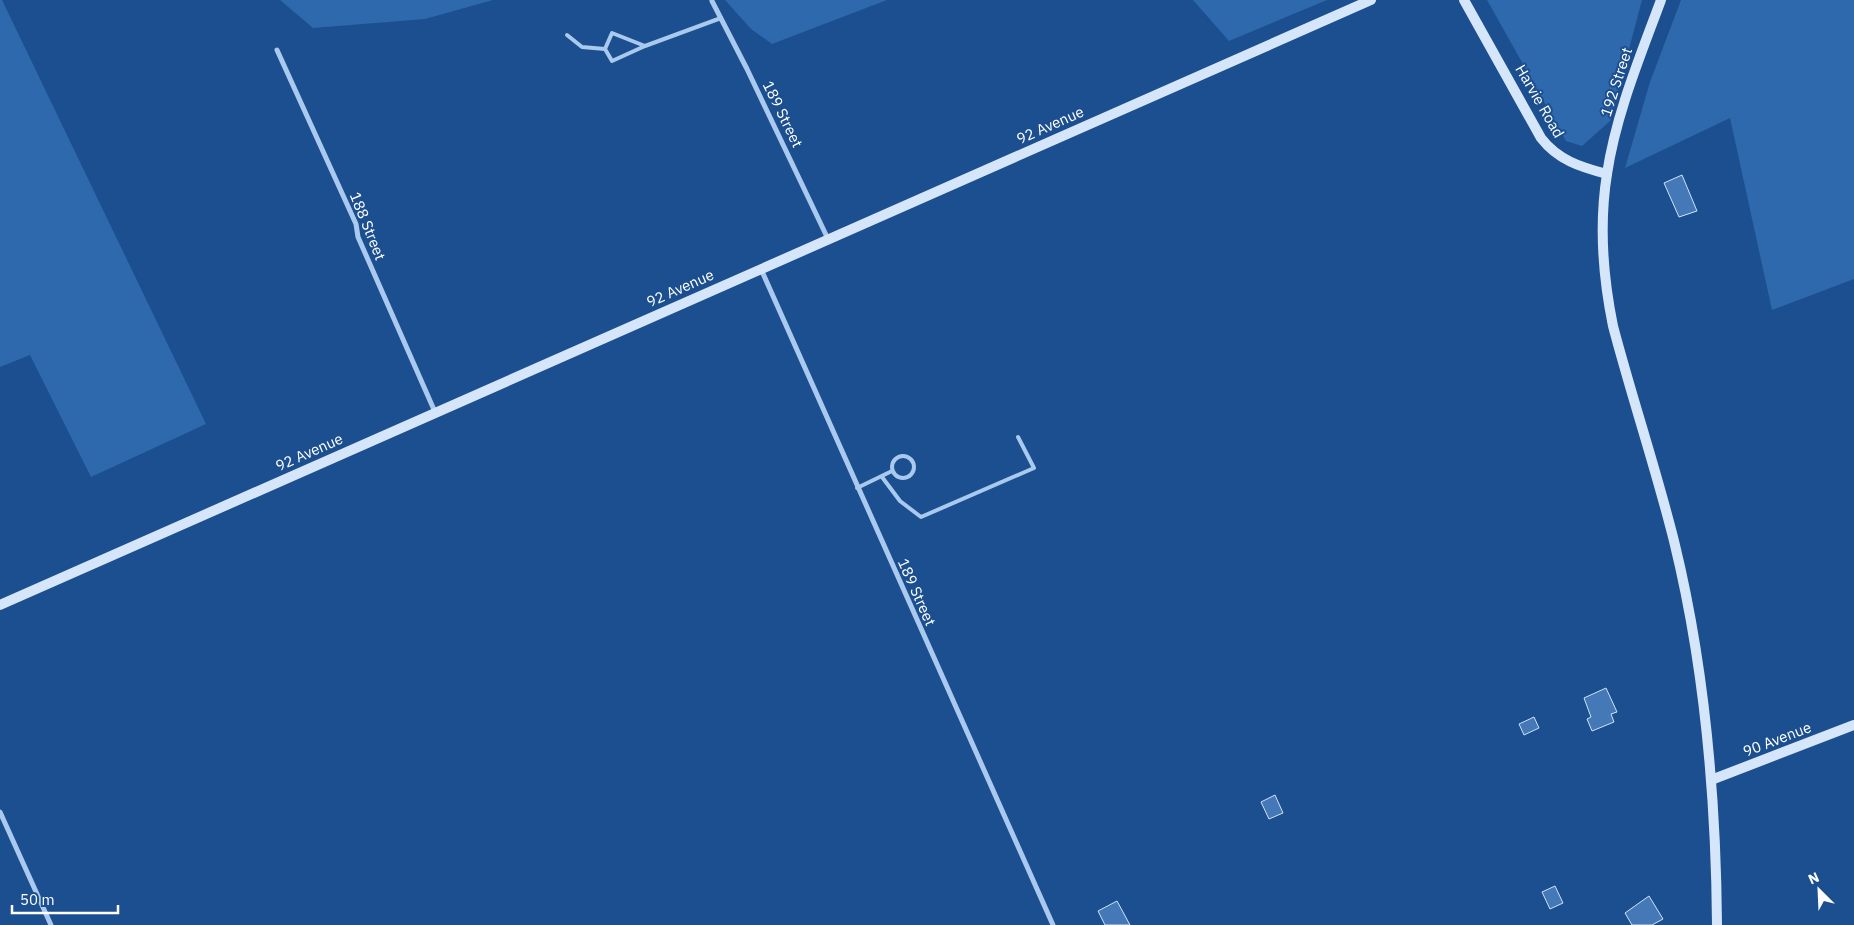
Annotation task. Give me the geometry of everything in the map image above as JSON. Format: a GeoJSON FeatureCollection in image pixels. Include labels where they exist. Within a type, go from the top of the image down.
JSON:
{"type":"FeatureCollection","features":[{"type":"Feature","properties":{"kind":"street","name":"92 Avenue"},"geometry":{"type":"LineString","coordinates":[[0,605],[1371,0]]}},
{"type":"Feature","properties":{"kind":"street","name":"Harvie Road"},"geometry":{"type":"LineString","coordinates":[[1464,0],[1541,138],[1550,149],[1574,164],[1607,174]]}},
{"type":"Feature","properties":{"kind":"street","name":"192 Street"},"geometry":{"type":"LineString","coordinates":[[1607,174],[1620,116],[1661,0]]}},
{"type":"Feature","properties":{"kind":"street","name":"189 Street"},"geometry":{"type":"LineString","coordinates":[[712,1],[747,69],[828,239]]}},
{"type":"Feature","properties":{"kind":"street","name":"188 Street"},"geometry":{"type":"LineString","coordinates":[[277,50],[356,224],[358,237],[435,412]]}},
{"type":"Feature","properties":{"kind":"street"},"geometry":{"type":"LineString","coordinates":[[1607,174],[1604,223],[1605,280],[1608,303],[1674,541],[1693,629],[1707,725],[1717,880],[1717,925]]}},
{"type":"Feature","properties":{"kind":"street","name":"189 Street"},"geometry":{"type":"LineString","coordinates":[[760,269],[1053,925]]}},
{"type":"Feature","properties":{"kind":"street","name":"90 Avenue"},"geometry":{"type":"LineString","coordinates":[[1711,780],[1854,725]]}},
{"type":"Feature","properties":{"kind":"street"},"geometry":{"type":"LineString","coordinates":[[0,812],[51,925]]}},
{"type":"Feature","properties":{"kind":"lane"},"geometry":{"type":"LineString","coordinates":[[645,46],[612,33],[606,49],[612,61],[645,46],[720,18]]}},
{"type":"Feature","properties":{"kind":"lane"},"geometry":{"type":"LineString","coordinates":[[566,35],[582,47],[606,49]]}},
{"type":"Feature","properties":{"kind":"lane"},"geometry":{"type":"LineString","coordinates":[[882,477],[900,501],[921,517],[1034,468],[1018,437]]}},
{"type":"Feature","properties":{"kind":"lane"},"geometry":{"type":"LineString","coordinates":[[899,456],[907,456],[913,461],[914,472],[909,477],[897,477],[892,472],[894,461],[899,456]]}},
{"type":"Feature","properties":{"kind":"lane"},"geometry":{"type":"LineString","coordinates":[[857,488],[892,472]]}},
{"type":"Feature","properties":{"kind":"shaded area"},"geometry":{"type":"Polygon","coordinates":[[[0,0],[2,0],[206,424],[91,477],[30,355],[0,367],[0,0]]]}},
{"type":"Feature","properties":{"kind":"shaded area"},"geometry":{"type":"Polygon","coordinates":[[[280,0],[493,0],[425,19],[313,28],[280,0]]]}},
{"type":"Feature","properties":{"kind":"shaded area"},"geometry":{"type":"Polygon","coordinates":[[[725,0],[887,0],[772,44],[751,29],[725,0]]]}},
{"type":"Feature","properties":{"kind":"shaded area"},"geometry":{"type":"Polygon","coordinates":[[[1193,0],[1327,0],[1229,41],[1193,0]]]}},
{"type":"Feature","properties":{"kind":"shaded area"},"geometry":{"type":"Polygon","coordinates":[[[1487,0],[1642,0],[1610,121],[1582,146],[1566,141],[1487,0]]]}},
{"type":"Feature","properties":{"kind":"shaded area"},"geometry":{"type":"Polygon","coordinates":[[[1681,0],[1854,0],[1854,279],[1772,310],[1730,118],[1625,168],[1650,82],[1681,0]]]}},
{"type":"Feature","properties":{"kind":"building"},"geometry":{"type":"Polygon","coordinates":[[[1682,175],[1697,211],[1679,217],[1664,183],[1682,175]]]}},
{"type":"Feature","properties":{"kind":"building"},"geometry":{"type":"Polygon","coordinates":[[[1606,688],[1617,712],[1611,714],[1614,722],[1592,731],[1587,719],[1591,717],[1584,698],[1606,688]]]}},
{"type":"Feature","properties":{"kind":"building"},"geometry":{"type":"Polygon","coordinates":[[[1534,717],[1539,728],[1524,735],[1519,724],[1534,717]]]}},
{"type":"Feature","properties":{"kind":"building"},"geometry":{"type":"Polygon","coordinates":[[[1275,795],[1283,813],[1269,819],[1261,802],[1275,795]]]}},
{"type":"Feature","properties":{"kind":"building"},"geometry":{"type":"Polygon","coordinates":[[[1555,886],[1563,903],[1550,909],[1542,892],[1555,886]]]}},
{"type":"Feature","properties":{"kind":"building"},"geometry":{"type":"Polygon","coordinates":[[[1649,896],[1663,919],[1652,925],[1632,925],[1625,913],[1649,896]]]}},
{"type":"Feature","properties":{"kind":"building"},"geometry":{"type":"Polygon","coordinates":[[[1117,901],[1130,925],[1105,925],[1098,911],[1117,901]]]}}]}
